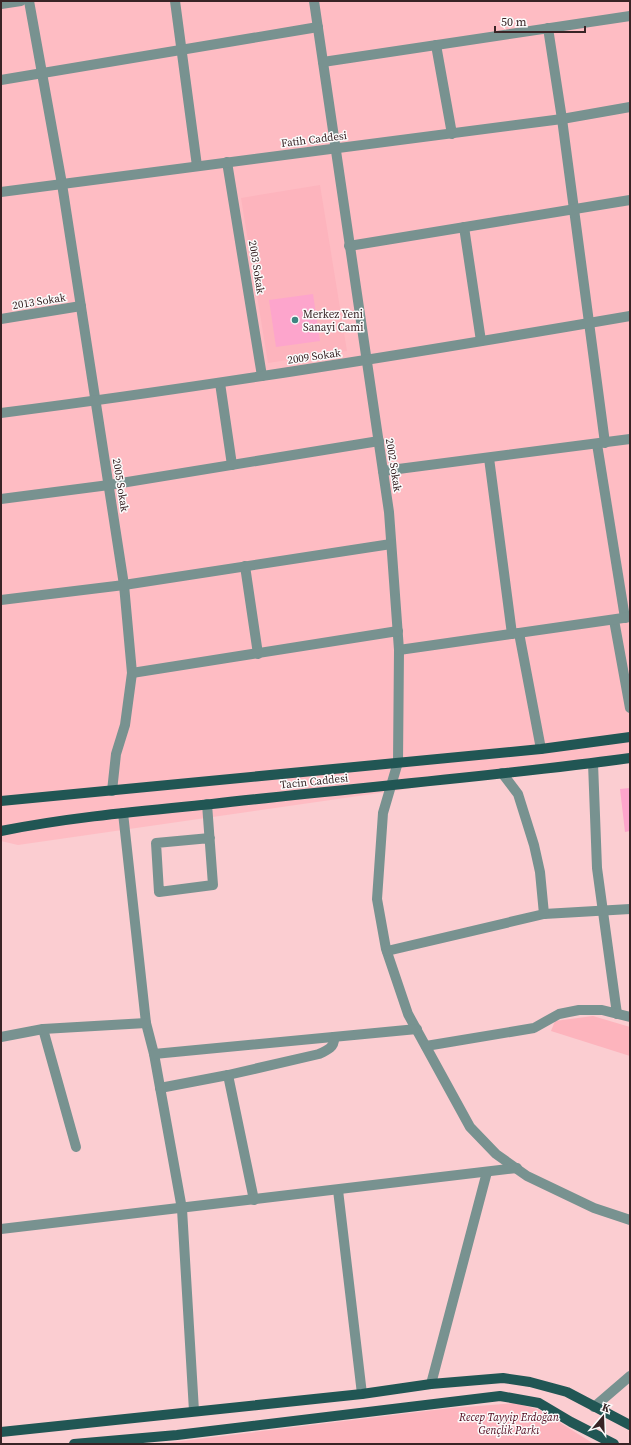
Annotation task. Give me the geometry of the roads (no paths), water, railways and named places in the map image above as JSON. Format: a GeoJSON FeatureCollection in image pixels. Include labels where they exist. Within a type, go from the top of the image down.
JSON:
{"type":"FeatureCollection","features":[{"type":"Feature","properties":{"kind":"main road","name":"Tacin Caddesi"},"geometry":{"type":"LineString","coordinates":[[1,801],[541,749],[630,737]]}},
{"type":"Feature","properties":{"kind":"main road","name":"Tacin Caddesi"},"geometry":{"type":"LineString","coordinates":[[1,831],[123,813],[330,791],[392,787],[630,758]]}},
{"type":"Feature","properties":{"kind":"main road"},"geometry":{"type":"LineString","coordinates":[[1,1432],[362,1394],[431,1384],[503,1378],[530,1382],[567,1392],[630,1425]]}},
{"type":"Feature","properties":{"kind":"main road"},"geometry":{"type":"LineString","coordinates":[[74,1444],[184,1434],[500,1396],[539,1403],[571,1422],[614,1444]]}},
{"type":"Feature","properties":{"kind":"street"},"geometry":{"type":"LineString","coordinates":[[1,4],[21,1]]}},
{"type":"Feature","properties":{"kind":"street","name":"2005 Sokak"},"geometry":{"type":"LineString","coordinates":[[28,1],[62,184],[124,585],[132,673],[125,725],[116,754],[112,791]]}},
{"type":"Feature","properties":{"kind":"street"},"geometry":{"type":"LineString","coordinates":[[175,1],[197,166]]}},
{"type":"Feature","properties":{"kind":"street","name":"2002 Sokak"},"geometry":{"type":"LineString","coordinates":[[314,1],[379,441],[392,544],[399,650],[398,762],[392,787],[383,813],[377,899],[387,951],[408,1014],[470,1127],[496,1154],[527,1176],[594,1208],[630,1220]]}},
{"type":"Feature","properties":{"kind":"street"},"geometry":{"type":"LineString","coordinates":[[323,62],[630,16]]}},
{"type":"Feature","properties":{"kind":"street"},"geometry":{"type":"LineString","coordinates":[[1,80],[318,26]]}},
{"type":"Feature","properties":{"kind":"street"},"geometry":{"type":"LineString","coordinates":[[399,650],[628,618],[601,443],[589,323],[562,119],[548,28]]}},
{"type":"Feature","properties":{"kind":"street"},"geometry":{"type":"LineString","coordinates":[[436,45],[452,134]]}},
{"type":"Feature","properties":{"kind":"street","name":"Fatih Caddesi"},"geometry":{"type":"LineString","coordinates":[[1,192],[452,134],[562,119],[630,107]]}},
{"type":"Feature","properties":{"kind":"street","name":"2003 Sokak"},"geometry":{"type":"LineString","coordinates":[[227,162],[262,376]]}},
{"type":"Feature","properties":{"kind":"street"},"geometry":{"type":"LineString","coordinates":[[349,246],[630,200]]}},
{"type":"Feature","properties":{"kind":"street"},"geometry":{"type":"LineString","coordinates":[[464,227],[481,341]]}},
{"type":"Feature","properties":{"kind":"street","name":"2013 Sokak"},"geometry":{"type":"LineString","coordinates":[[1,319],[81,306]]}},
{"type":"Feature","properties":{"kind":"street","name":"2009 Sokak"},"geometry":{"type":"LineString","coordinates":[[1,413],[96,401],[367,361],[630,316]]}},
{"type":"Feature","properties":{"kind":"street"},"geometry":{"type":"LineString","coordinates":[[220,383],[232,465]]}},
{"type":"Feature","properties":{"kind":"street"},"geometry":{"type":"LineString","coordinates":[[383,471],[630,439]]}},
{"type":"Feature","properties":{"kind":"street"},"geometry":{"type":"LineString","coordinates":[[1,499],[109,485],[379,441]]}},
{"type":"Feature","properties":{"kind":"street"},"geometry":{"type":"LineString","coordinates":[[489,458],[515,634],[541,749]]}},
{"type":"Feature","properties":{"kind":"street"},"geometry":{"type":"LineString","coordinates":[[1,600],[124,585],[392,544]]}},
{"type":"Feature","properties":{"kind":"street"},"geometry":{"type":"LineString","coordinates":[[245,566],[258,654]]}},
{"type":"Feature","properties":{"kind":"street"},"geometry":{"type":"LineString","coordinates":[[614,620],[630,708]]}},
{"type":"Feature","properties":{"kind":"street"},"geometry":{"type":"LineString","coordinates":[[132,673],[398,631]]}},
{"type":"Feature","properties":{"kind":"street"},"geometry":{"type":"LineString","coordinates":[[594,763],[597,868],[617,1014]]}},
{"type":"Feature","properties":{"kind":"street"},"geometry":{"type":"LineString","coordinates":[[502,773],[518,794],[534,845],[540,872],[544,914]]}},
{"type":"Feature","properties":{"kind":"street"},"geometry":{"type":"LineString","coordinates":[[207,804],[210,838],[213,885],[159,892],[156,843],[210,838]]}},
{"type":"Feature","properties":{"kind":"street"},"geometry":{"type":"LineString","coordinates":[[123,813],[146,1023],[154,1054],[182,1209],[194,1411]]}},
{"type":"Feature","properties":{"kind":"street"},"geometry":{"type":"LineString","coordinates":[[387,951],[544,914],[602,909],[630,909]]}},
{"type":"Feature","properties":{"kind":"street"},"geometry":{"type":"LineString","coordinates":[[426,1046],[534,1028],[559,1014],[580,1010],[602,1010],[630,1017]]}},
{"type":"Feature","properties":{"kind":"street"},"geometry":{"type":"LineString","coordinates":[[1,1038],[43,1029],[146,1023]]}},
{"type":"Feature","properties":{"kind":"street"},"geometry":{"type":"LineString","coordinates":[[43,1029],[76,1147]]}},
{"type":"Feature","properties":{"kind":"street"},"geometry":{"type":"LineString","coordinates":[[154,1054],[417,1029]]}},
{"type":"Feature","properties":{"kind":"street"},"geometry":{"type":"LineString","coordinates":[[160,1088],[228,1075],[319,1054],[330,1049],[334,1043],[334,1037]]}},
{"type":"Feature","properties":{"kind":"street"},"geometry":{"type":"LineString","coordinates":[[228,1075],[254,1200]]}},
{"type":"Feature","properties":{"kind":"street"},"geometry":{"type":"LineString","coordinates":[[1,1229],[182,1209],[517,1168]]}},
{"type":"Feature","properties":{"kind":"street"},"geometry":{"type":"LineString","coordinates":[[431,1384],[487,1172]]}},
{"type":"Feature","properties":{"kind":"street"},"geometry":{"type":"LineString","coordinates":[[338,1190],[362,1394]]}},
{"type":"Feature","properties":{"kind":"street"},"geometry":{"type":"LineString","coordinates":[[594,1406],[630,1376]]}},
{"type":"Feature","properties":{"kind":"place","name":"Merkez Yeni Sanayi Cami"},"geometry":{"type":"Point","coordinates":[295,320]}},
{"type":"Feature","properties":{"kind":"park label","name":"Recep Tayyip Erdoğan Gençlik Parkı"},"geometry":{"type":"Point","coordinates":[509,1423]}}]}
